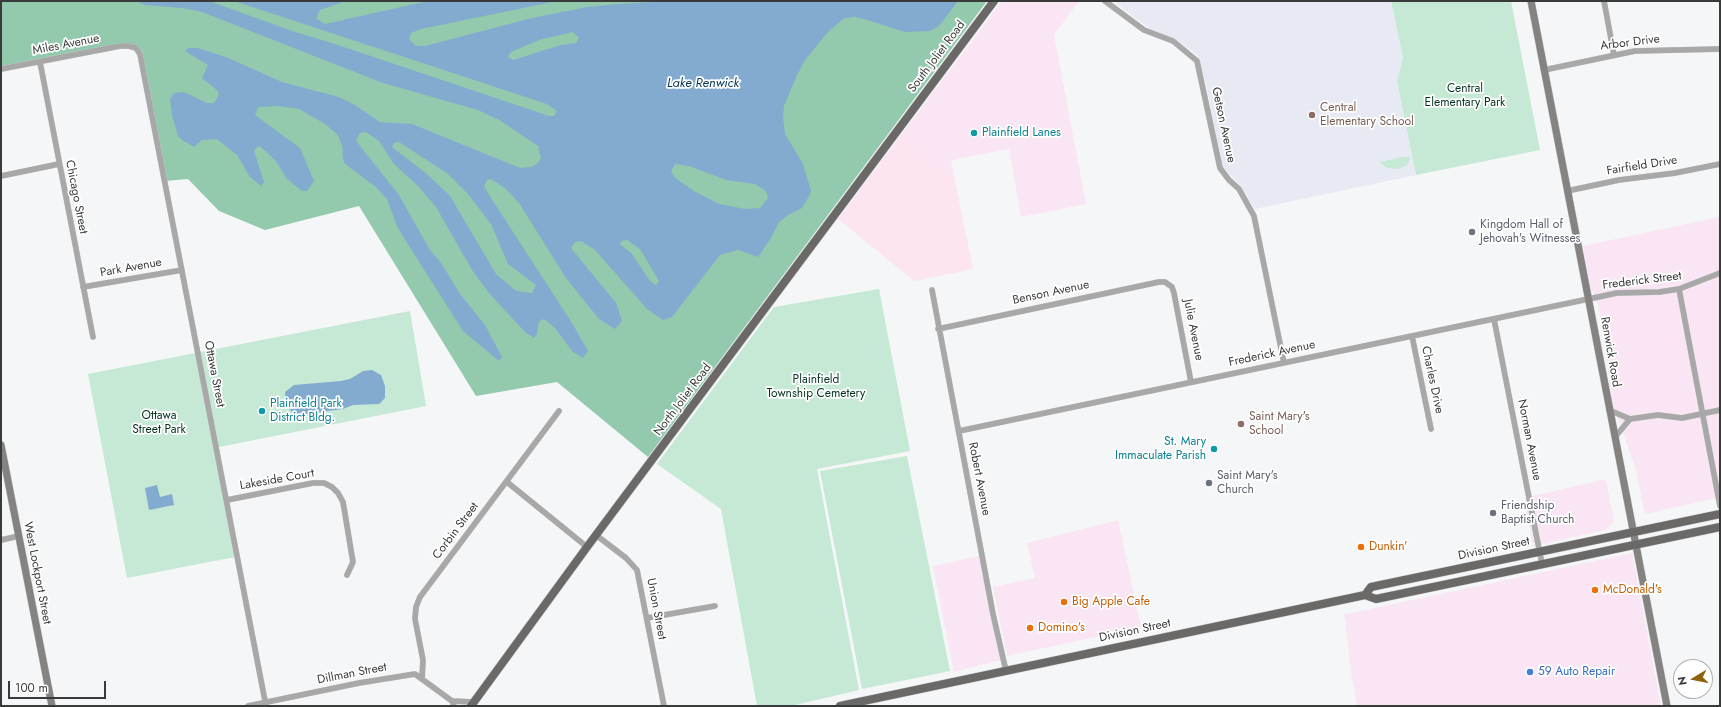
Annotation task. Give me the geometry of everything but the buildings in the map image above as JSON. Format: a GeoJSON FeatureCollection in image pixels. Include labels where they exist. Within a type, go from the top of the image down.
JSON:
{"type":"FeatureCollection","features":[{"type":"Feature","properties":{"kind":"main road","name":"South Joliet Road"},"geometry":{"type":"LineString","coordinates":[[914,108],[994,1]]}},
{"type":"Feature","properties":{"kind":"main road","name":"North Joliet Road"},"geometry":{"type":"LineString","coordinates":[[472,704],[914,108]]}},
{"type":"Feature","properties":{"kind":"main road","name":"Division Street"},"geometry":{"type":"LineString","coordinates":[[1365,595],[1371,587],[1720,514]]}},
{"type":"Feature","properties":{"kind":"main road","name":"Division Street"},"geometry":{"type":"LineString","coordinates":[[840,706],[858,704],[1365,595],[1376,599],[1720,527]]}},
{"type":"Feature","properties":{"kind":"street","name":"Getson Avenue"},"geometry":{"type":"LineString","coordinates":[[1105,1],[1144,30],[1173,41],[1197,61],[1220,168],[1229,180],[1239,189],[1254,216],[1284,363]]}},
{"type":"Feature","properties":{"kind":"street","name":"Renwick Road"},"geometry":{"type":"LineString","coordinates":[[1531,1],[1589,299],[1632,532],[1667,706]]}},
{"type":"Feature","properties":{"kind":"street"},"geometry":{"type":"LineString","coordinates":[[1604,1],[1614,55]]}},
{"type":"Feature","properties":{"kind":"street","name":"Miles Avenue"},"geometry":{"type":"LineString","coordinates":[[1,70],[120,46],[136,48]]}},
{"type":"Feature","properties":{"kind":"street","name":"Ottawa Street"},"geometry":{"type":"LineString","coordinates":[[136,48],[141,58],[266,704]]}},
{"type":"Feature","properties":{"kind":"street","name":"Arbor Drive"},"geometry":{"type":"LineString","coordinates":[[1544,70],[1614,55],[1656,50],[1720,49]]}},
{"type":"Feature","properties":{"kind":"street","name":"Chicago Street"},"geometry":{"type":"LineString","coordinates":[[40,62],[93,337]]}},
{"type":"Feature","properties":{"kind":"street"},"geometry":{"type":"LineString","coordinates":[[1,176],[59,164]]}},
{"type":"Feature","properties":{"kind":"street","name":"Fairfield Drive"},"geometry":{"type":"LineString","coordinates":[[1567,191],[1619,180],[1675,173],[1720,164]]}},
{"type":"Feature","properties":{"kind":"street","name":"Park Avenue"},"geometry":{"type":"LineString","coordinates":[[83,287],[182,270]]}},
{"type":"Feature","properties":{"kind":"street","name":"Frederick Street"},"geometry":{"type":"LineString","coordinates":[[1589,299],[1617,293],[1658,292],[1679,289],[1720,273]]}},
{"type":"Feature","properties":{"kind":"street","name":"Benson Avenue"},"geometry":{"type":"LineString","coordinates":[[938,329],[1159,282],[1169,284]]}},
{"type":"Feature","properties":{"kind":"street","name":"Julie Avenue"},"geometry":{"type":"LineString","coordinates":[[1169,284],[1174,293],[1192,382]]}},
{"type":"Feature","properties":{"kind":"street"},"geometry":{"type":"LineString","coordinates":[[1679,289],[1720,506]]}},
{"type":"Feature","properties":{"kind":"street","name":"Robert Avenue"},"geometry":{"type":"LineString","coordinates":[[932,290],[938,329],[991,602],[1006,671]]}},
{"type":"Feature","properties":{"kind":"street","name":"Frederick Avenue"},"geometry":{"type":"LineString","coordinates":[[959,431],[1589,299]]}},
{"type":"Feature","properties":{"kind":"street","name":"Norman Avenue"},"geometry":{"type":"LineString","coordinates":[[1494,319],[1542,564]]}},
{"type":"Feature","properties":{"kind":"street","name":"Charles Drive"},"geometry":{"type":"LineString","coordinates":[[1412,336],[1431,429]]}},
{"type":"Feature","properties":{"kind":"street"},"geometry":{"type":"LineString","coordinates":[[1609,410],[1630,419],[1658,415],[1682,418],[1720,410]]}},
{"type":"Feature","properties":{"kind":"street","name":"Corbin Street"},"geometry":{"type":"LineString","coordinates":[[422,679],[423,660],[415,619],[416,607],[420,597],[559,411]]}},
{"type":"Feature","properties":{"kind":"street"},"geometry":{"type":"LineString","coordinates":[[1615,437],[1630,419]]}},
{"type":"Feature","properties":{"kind":"street","name":"West Lockport Street"},"geometry":{"type":"LineString","coordinates":[[1,445],[51,706]]}},
{"type":"Feature","properties":{"kind":"street"},"geometry":{"type":"LineString","coordinates":[[507,482],[587,547]]}},
{"type":"Feature","properties":{"kind":"street","name":"Lakeside Court"},"geometry":{"type":"LineString","coordinates":[[227,500],[312,483],[324,483],[332,487],[338,493],[343,502],[353,562],[347,575]]}},
{"type":"Feature","properties":{"kind":"street","name":"Union Street"},"geometry":{"type":"LineString","coordinates":[[596,535],[626,558],[637,570],[664,706]]}},
{"type":"Feature","properties":{"kind":"street"},"geometry":{"type":"LineString","coordinates":[[1,540],[19,536]]}},
{"type":"Feature","properties":{"kind":"street"},"geometry":{"type":"LineString","coordinates":[[647,618],[715,606]]}},
{"type":"Feature","properties":{"kind":"street","name":"Dillman Street"},"geometry":{"type":"LineString","coordinates":[[248,706],[266,704],[359,683],[410,674],[415,674],[453,704],[472,704]]}},
{"type":"Feature","properties":{"kind":"shaded area"},"geometry":{"type":"Polygon","coordinates":[[[1002,1],[1079,1],[1054,35],[1086,204],[1021,217],[1009,149],[951,160],[954,176],[901,135],[1002,1]]]}},
{"type":"Feature","properties":{"kind":"shaded area"},"geometry":{"type":"Polygon","coordinates":[[[1113,1],[1391,1],[1403,58],[1397,81],[1416,175],[1255,209],[1242,187],[1222,166],[1206,83],[1197,55],[1176,39],[1150,29],[1113,1]]]}},
{"type":"Feature","properties":{"kind":"shaded area"},"geometry":{"type":"Polygon","coordinates":[[[901,135],[954,176],[973,269],[914,281],[838,219],[901,135]]]}},
{"type":"Feature","properties":{"kind":"shaded area"},"geometry":{"type":"Polygon","coordinates":[[[1720,217],[1720,497],[1645,514],[1636,470],[1613,404],[1599,308],[1591,288],[1583,246],[1720,217]]]}},
{"type":"Feature","properties":{"kind":"shaded area"},"geometry":{"type":"Polygon","coordinates":[[[1606,479],[1614,522],[1605,530],[1533,546],[1524,498],[1606,479]]]}},
{"type":"Feature","properties":{"kind":"shaded area"},"geometry":{"type":"Polygon","coordinates":[[[1118,520],[1141,627],[1007,656],[993,587],[1035,578],[1027,543],[1118,520]]]}},
{"type":"Feature","properties":{"kind":"shaded area"},"geometry":{"type":"Polygon","coordinates":[[[1632,553],[1661,706],[1357,706],[1351,671],[1345,618],[1342,615],[1632,553]]]}},
{"type":"Feature","properties":{"kind":"shaded area"},"geometry":{"type":"Polygon","coordinates":[[[980,556],[1001,660],[954,672],[933,566],[980,556]]]}},
{"type":"Feature","properties":{"kind":"green space"},"geometry":{"type":"Polygon","coordinates":[[[1,1],[987,1],[648,457],[557,382],[476,396],[359,206],[265,230],[219,211],[188,179],[165,181],[140,54],[129,46],[1,69],[1,1]]]}},
{"type":"Feature","properties":{"kind":"green space","name":"Central Elementary Park"},"geometry":{"type":"Polygon","coordinates":[[[1391,1],[1511,1],[1540,150],[1416,175],[1397,81],[1403,58],[1391,1]]]}},
{"type":"Feature","properties":{"kind":"green space"},"geometry":{"type":"Polygon","coordinates":[[[1403,157],[1411,157],[1407,165],[1399,169],[1387,168],[1379,162],[1403,157]]]}},
{"type":"Feature","properties":{"kind":"green space","name":"Plainfield Township Cemetery"},"geometry":{"type":"Polygon","coordinates":[[[879,289],[910,451],[817,469],[859,690],[791,706],[757,706],[721,509],[657,464],[774,307],[879,289]]]}},
{"type":"Feature","properties":{"kind":"green space","name":"Ottawa Street Park"},"geometry":{"type":"Polygon","coordinates":[[[410,311],[426,406],[214,448],[235,557],[127,578],[88,374],[410,311]]]}},
{"type":"Feature","properties":{"kind":"green space"},"geometry":{"type":"Polygon","coordinates":[[[907,456],[950,671],[862,689],[820,471],[907,456]]]}},
{"type":"Feature","properties":{"kind":"water","name":"Lake Renwick"},"geometry":{"type":"Polygon","coordinates":[[[136,1],[209,1],[295,32],[549,116],[554,116],[557,111],[547,104],[234,1],[346,1],[320,10],[316,18],[325,24],[428,1],[557,1],[421,29],[411,33],[409,39],[416,46],[425,46],[532,18],[587,7],[618,4],[671,1],[958,1],[939,26],[930,31],[905,32],[861,18],[853,17],[843,19],[828,32],[805,60],[784,106],[783,117],[785,134],[803,164],[811,191],[809,196],[802,208],[788,215],[779,222],[771,238],[758,257],[738,250],[720,255],[672,317],[663,320],[647,309],[595,250],[581,241],[575,242],[571,248],[616,303],[622,321],[615,329],[599,319],[566,278],[519,203],[506,189],[491,179],[487,180],[484,186],[491,198],[572,323],[588,351],[583,358],[572,351],[555,328],[544,319],[538,324],[537,334],[534,338],[525,332],[489,293],[472,270],[436,207],[418,186],[394,164],[379,141],[366,132],[360,133],[356,140],[399,195],[430,250],[441,263],[460,294],[485,325],[502,357],[499,361],[463,331],[397,226],[387,199],[376,187],[345,164],[342,145],[337,134],[325,124],[299,109],[278,106],[258,107],[255,115],[300,148],[314,181],[307,191],[302,191],[287,179],[276,161],[260,146],[254,151],[264,182],[261,186],[250,177],[237,155],[217,139],[202,140],[194,147],[182,140],[178,136],[172,115],[170,99],[174,93],[184,92],[207,103],[214,103],[219,95],[218,91],[202,78],[208,65],[185,51],[188,48],[198,48],[226,57],[282,82],[339,97],[355,105],[380,122],[412,124],[520,168],[531,167],[537,164],[541,158],[538,146],[501,121],[478,110],[383,83],[202,12],[182,8],[145,5],[136,1]],[[573,32],[542,39],[511,52],[508,57],[513,60],[561,45],[576,43],[579,38],[573,32]],[[399,142],[394,143],[392,147],[428,175],[450,196],[496,274],[515,290],[532,293],[536,285],[508,264],[491,224],[468,194],[448,174],[399,142]],[[675,164],[671,171],[674,177],[694,191],[719,204],[745,209],[760,208],[768,198],[766,191],[755,184],[726,180],[689,166],[675,164]],[[627,240],[622,241],[620,244],[632,254],[650,281],[656,285],[659,281],[640,249],[627,240]]]}},
{"type":"Feature","properties":{"kind":"water"},"geometry":{"type":"Polygon","coordinates":[[[372,370],[381,375],[385,386],[385,398],[379,404],[353,405],[343,409],[299,415],[292,412],[286,405],[285,392],[294,385],[341,381],[350,379],[363,371],[372,370]]]}},
{"type":"Feature","properties":{"kind":"water"},"geometry":{"type":"Polygon","coordinates":[[[157,485],[160,497],[172,494],[174,505],[149,510],[145,488],[157,485]]]}},
{"type":"Feature","properties":{"kind":"place","name":"Central Elementary School"},"geometry":{"type":"Point","coordinates":[1312,115]}},
{"type":"Feature","properties":{"kind":"place","name":"Plainfield Lanes"},"geometry":{"type":"Point","coordinates":[974,133]}},
{"type":"Feature","properties":{"kind":"place","name":"Kingdom Hall of Jehovah's Witnesses"},"geometry":{"type":"Point","coordinates":[1472,232]}},
{"type":"Feature","properties":{"kind":"place","name":"Plainfield Park District Bldg."},"geometry":{"type":"Point","coordinates":[262,411]}},
{"type":"Feature","properties":{"kind":"place","name":"Saint Mary's School"},"geometry":{"type":"Point","coordinates":[1241,424]}},
{"type":"Feature","properties":{"kind":"place","name":"St. Mary Immaculate Parish"},"geometry":{"type":"Point","coordinates":[1214,449]}},
{"type":"Feature","properties":{"kind":"place","name":"Saint Mary's Church"},"geometry":{"type":"Point","coordinates":[1209,483]}},
{"type":"Feature","properties":{"kind":"place","name":"Friendship Baptist Church"},"geometry":{"type":"Point","coordinates":[1493,513]}},
{"type":"Feature","properties":{"kind":"place","name":"Dunkin'"},"geometry":{"type":"Point","coordinates":[1361,547]}},
{"type":"Feature","properties":{"kind":"place","name":"McDonald's"},"geometry":{"type":"Point","coordinates":[1595,590]}},
{"type":"Feature","properties":{"kind":"place","name":"Big Apple Cafe"},"geometry":{"type":"Point","coordinates":[1064,602]}},
{"type":"Feature","properties":{"kind":"place","name":"Domino's"},"geometry":{"type":"Point","coordinates":[1030,628]}},
{"type":"Feature","properties":{"kind":"place","name":"59 Auto Repair"},"geometry":{"type":"Point","coordinates":[1530,672]}}]}
